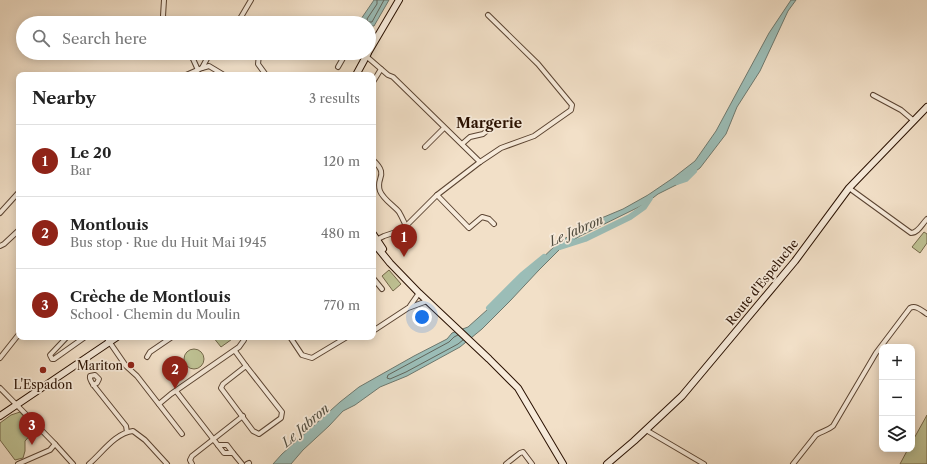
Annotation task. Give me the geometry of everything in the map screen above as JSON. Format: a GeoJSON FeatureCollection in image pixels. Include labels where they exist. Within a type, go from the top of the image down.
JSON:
{"type":"FeatureCollection","features":[{"type":"Feature","properties":{"kind":"main road"},"geometry":{"type":"LineString","coordinates":[[376,39],[399,0]]}},
{"type":"Feature","properties":{"kind":"main road"},"geometry":{"type":"LineString","coordinates":[[358,72],[364,60]]}},
{"type":"Feature","properties":{"kind":"main road","name":"Route d'Espeluche"},"geometry":{"type":"LineString","coordinates":[[607,464],[682,396],[795,261],[849,188],[927,107]]}},
{"type":"Feature","properties":{"kind":"main road"},"geometry":{"type":"LineString","coordinates":[[376,242],[390,263],[419,293],[518,388],[563,464]]}},
{"type":"Feature","properties":{"kind":"main road"},"geometry":{"type":"LineString","coordinates":[[71,368],[88,352],[106,340]]}},
{"type":"Feature","properties":{"kind":"main road"},"geometry":{"type":"LineString","coordinates":[[0,417],[89,356],[107,340]]}},
{"type":"Feature","properties":{"kind":"street"},"geometry":{"type":"LineString","coordinates":[[163,16],[164,0]]}},
{"type":"Feature","properties":{"kind":"street"},"geometry":{"type":"LineString","coordinates":[[242,16],[251,0]]}},
{"type":"Feature","properties":{"kind":"street"},"geometry":{"type":"LineString","coordinates":[[376,238],[406,226],[437,195],[501,148],[534,136],[571,110],[572,105],[538,64],[488,15]]}},
{"type":"Feature","properties":{"kind":"street"},"geometry":{"type":"LineString","coordinates":[[194,60],[200,69]]}},
{"type":"Feature","properties":{"kind":"street"},"geometry":{"type":"LineString","coordinates":[[200,69],[206,60]]}},
{"type":"Feature","properties":{"kind":"street"},"geometry":{"type":"LineString","coordinates":[[258,60],[258,64],[264,72]]}},
{"type":"Feature","properties":{"kind":"street"},"geometry":{"type":"LineString","coordinates":[[338,67],[342,60]]}},
{"type":"Feature","properties":{"kind":"street"},"geometry":{"type":"LineString","coordinates":[[373,60],[388,76],[393,77],[480,162]]}},
{"type":"Feature","properties":{"kind":"street"},"geometry":{"type":"LineString","coordinates":[[193,72],[209,66],[219,72]]}},
{"type":"Feature","properties":{"kind":"street"},"geometry":{"type":"LineString","coordinates":[[376,77],[381,69]]}},
{"type":"Feature","properties":{"kind":"street"},"geometry":{"type":"LineString","coordinates":[[873,95],[901,110],[914,121]]}},
{"type":"Feature","properties":{"kind":"street"},"geometry":{"type":"LineString","coordinates":[[462,144],[470,137],[483,134],[495,124]]}},
{"type":"Feature","properties":{"kind":"street"},"geometry":{"type":"LineString","coordinates":[[425,147],[444,128]]}},
{"type":"Feature","properties":{"kind":"street"},"geometry":{"type":"LineString","coordinates":[[376,163],[380,166],[382,172],[379,186],[380,192],[399,213],[406,226]]}},
{"type":"Feature","properties":{"kind":"street"},"geometry":{"type":"LineString","coordinates":[[849,188],[910,233],[914,233],[918,230],[927,219]]}},
{"type":"Feature","properties":{"kind":"street"},"geometry":{"type":"LineString","coordinates":[[0,212],[16,195]]}},
{"type":"Feature","properties":{"kind":"street"},"geometry":{"type":"LineString","coordinates":[[437,195],[469,228],[482,217],[489,219],[494,224]]}},
{"type":"Feature","properties":{"kind":"street"},"geometry":{"type":"LineString","coordinates":[[0,246],[16,233]]}},
{"type":"Feature","properties":{"kind":"street"},"geometry":{"type":"LineString","coordinates":[[376,282],[382,289]]}},
{"type":"Feature","properties":{"kind":"street"},"geometry":{"type":"LineString","coordinates":[[376,330],[408,308],[419,293]]}},
{"type":"Feature","properties":{"kind":"street"},"geometry":{"type":"LineString","coordinates":[[408,308],[427,301]]}},
{"type":"Feature","properties":{"kind":"street"},"geometry":{"type":"LineString","coordinates":[[793,464],[816,435],[829,430],[832,426],[876,353],[910,308],[916,307],[927,314]]}},
{"type":"Feature","properties":{"kind":"street"},"geometry":{"type":"LineString","coordinates":[[0,358],[16,338]]}},
{"type":"Feature","properties":{"kind":"street"},"geometry":{"type":"LineString","coordinates":[[64,340],[50,355],[50,357],[54,359],[80,340]]}},
{"type":"Feature","properties":{"kind":"street"},"geometry":{"type":"LineString","coordinates":[[69,340],[73,345]]}},
{"type":"Feature","properties":{"kind":"street"},"geometry":{"type":"LineString","coordinates":[[109,340],[126,366],[137,376],[182,434]]}},
{"type":"Feature","properties":{"kind":"street"},"geometry":{"type":"LineString","coordinates":[[147,357],[150,352],[168,340]]}},
{"type":"Feature","properties":{"kind":"street"},"geometry":{"type":"LineString","coordinates":[[159,404],[243,344],[244,340]]}},
{"type":"Feature","properties":{"kind":"street"},"geometry":{"type":"LineString","coordinates":[[292,340],[302,355],[312,358],[342,340]]}},
{"type":"Feature","properties":{"kind":"street"},"geometry":{"type":"LineString","coordinates":[[235,350],[282,412],[282,415],[259,434],[253,431],[221,388],[223,384],[246,366]]}},
{"type":"Feature","properties":{"kind":"street"},"geometry":{"type":"LineString","coordinates":[[93,385],[126,426],[127,432]]}},
{"type":"Feature","properties":{"kind":"street"},"geometry":{"type":"LineString","coordinates":[[0,388],[73,464]]}},
{"type":"Feature","properties":{"kind":"street"},"geometry":{"type":"LineString","coordinates":[[176,391],[224,453],[233,453]]}},
{"type":"Feature","properties":{"kind":"street"},"geometry":{"type":"LineString","coordinates":[[192,464],[190,460],[192,456],[242,416]]}},
{"type":"Feature","properties":{"kind":"street"},"geometry":{"type":"LineString","coordinates":[[646,430],[704,464]]}},
{"type":"Feature","properties":{"kind":"street"},"geometry":{"type":"LineString","coordinates":[[92,463],[105,446],[127,432],[133,431],[145,440],[168,464]]}},
{"type":"Feature","properties":{"kind":"street"},"geometry":{"type":"LineString","coordinates":[[18,464],[50,450],[55,444]]}},
{"type":"Feature","properties":{"kind":"street"},"geometry":{"type":"LineString","coordinates":[[218,445],[227,445],[242,464]]}},
{"type":"Feature","properties":{"kind":"street"},"geometry":{"type":"LineString","coordinates":[[506,464],[523,452],[532,464]]}},
{"type":"Feature","properties":{"kind":"green space"},"geometry":{"type":"Polygon","coordinates":[[[924,232],[927,234],[927,243],[920,253],[912,247],[924,232]]]}},
{"type":"Feature","properties":{"kind":"green space"},"geometry":{"type":"Polygon","coordinates":[[[389,270],[401,284],[393,291],[382,276],[389,270]]]}},
{"type":"Feature","properties":{"kind":"green space"},"geometry":{"type":"Polygon","coordinates":[[[215,340],[231,340],[221,347],[215,340]]]}},
{"type":"Feature","properties":{"kind":"green space"},"geometry":{"type":"Polygon","coordinates":[[[190,349],[198,349],[204,355],[204,363],[198,369],[190,369],[184,363],[184,355],[190,349]]]}},
{"type":"Feature","properties":{"kind":"green space"},"geometry":{"type":"Polygon","coordinates":[[[20,412],[35,430],[25,441],[23,458],[15,460],[0,440],[0,423],[11,415],[20,412]]]}},
{"type":"Feature","properties":{"kind":"green space"},"geometry":{"type":"Polygon","coordinates":[[[927,415],[927,464],[900,464],[906,452],[915,452],[915,437],[927,415]]]}},
{"type":"Feature","properties":{"kind":"water"},"geometry":{"type":"Polygon","coordinates":[[[374,0],[389,0],[376,23],[376,16],[363,16],[374,0]]]}},
{"type":"Feature","properties":{"kind":"water"},"geometry":{"type":"Polygon","coordinates":[[[791,0],[796,0],[788,11],[760,71],[737,107],[726,134],[700,168],[678,184],[658,194],[645,204],[580,236],[560,249],[482,329],[460,347],[407,376],[380,387],[355,405],[343,411],[303,450],[291,464],[273,464],[282,454],[340,402],[359,387],[447,339],[452,333],[468,327],[559,242],[592,222],[623,209],[648,195],[695,161],[716,131],[769,33],[791,0]]]}},
{"type":"Feature","properties":{"kind":"waterway","name":"Le Jabron"},"geometry":{"type":"LineString","coordinates":[[677,182],[686,179],[694,171]]}},
{"type":"Feature","properties":{"kind":"waterway","name":"Le Jabron"},"geometry":{"type":"LineString","coordinates":[[560,247],[585,239],[630,217],[644,207],[650,198]]}},
{"type":"Feature","properties":{"kind":"waterway","name":"Le Jabron"},"geometry":{"type":"LineString","coordinates":[[489,308],[522,275],[544,257]]}},
{"type":"Feature","properties":{"kind":"place","name":"Le 20"},"geometry":{"type":"Point","coordinates":[404,257]}},
{"type":"Feature","properties":{"kind":"place","name":"Mariton"},"geometry":{"type":"Point","coordinates":[131,365]}},
{"type":"Feature","properties":{"kind":"place","name":"L'Espadon"},"geometry":{"type":"Point","coordinates":[43,370]}},
{"type":"Feature","properties":{"kind":"place","name":"Montlouis"},"geometry":{"type":"Point","coordinates":[175,389]}},
{"type":"Feature","properties":{"kind":"place","name":"Crèche de Montlouis"},"geometry":{"type":"Point","coordinates":[32,445]}},
{"type":"Feature","properties":{"kind":"district","name":"Margerie"},"geometry":{"type":"Point","coordinates":[489,123]}}]}
